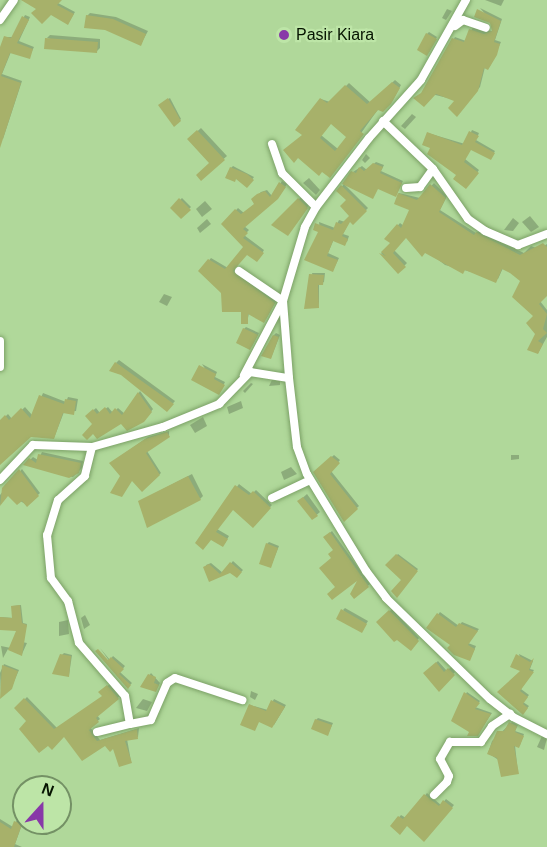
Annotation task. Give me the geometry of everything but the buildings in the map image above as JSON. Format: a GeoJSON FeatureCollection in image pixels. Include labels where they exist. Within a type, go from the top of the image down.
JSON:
{"type":"FeatureCollection","features":[{"type":"Feature","properties":{"kind":"street"},"geometry":{"type":"LineString","coordinates":[[0,18],[15,0]]}},
{"type":"Feature","properties":{"kind":"street"},"geometry":{"type":"LineString","coordinates":[[2,475],[33,445],[92,447],[163,427],[219,404],[230,397],[244,376],[283,301],[298,244],[316,207],[383,121],[421,80],[466,0]]}},
{"type":"Feature","properties":{"kind":"street"},"geometry":{"type":"LineString","coordinates":[[452,28],[463,20],[486,28]]}},
{"type":"Feature","properties":{"kind":"street"},"geometry":{"type":"LineString","coordinates":[[383,121],[433,169],[468,219],[485,231],[519,245],[547,234]]}},
{"type":"Feature","properties":{"kind":"street"},"geometry":{"type":"LineString","coordinates":[[272,144],[282,173],[316,207]]}},
{"type":"Feature","properties":{"kind":"street"},"geometry":{"type":"LineString","coordinates":[[406,188],[420,187],[433,169]]}},
{"type":"Feature","properties":{"kind":"street"},"geometry":{"type":"LineString","coordinates":[[239,270],[283,301]]}},
{"type":"Feature","properties":{"kind":"street"},"geometry":{"type":"LineString","coordinates":[[283,301],[297,447],[310,480],[386,598],[510,714],[547,734]]}},
{"type":"Feature","properties":{"kind":"street"},"geometry":{"type":"LineString","coordinates":[[0,341],[0,367]]}},
{"type":"Feature","properties":{"kind":"street"},"geometry":{"type":"LineString","coordinates":[[244,376],[254,372],[289,378]]}},
{"type":"Feature","properties":{"kind":"street"},"geometry":{"type":"LineString","coordinates":[[92,447],[84,476],[58,500],[54,509],[47,535],[46,559],[52,583],[68,601],[79,643],[125,696],[130,724]]}},
{"type":"Feature","properties":{"kind":"street"},"geometry":{"type":"LineString","coordinates":[[272,498],[310,480]]}},
{"type":"Feature","properties":{"kind":"street"},"geometry":{"type":"LineString","coordinates":[[97,732],[151,720],[166,683],[175,678],[242,700]]}},
{"type":"Feature","properties":{"kind":"street"},"geometry":{"type":"LineString","coordinates":[[434,795],[447,782],[449,776],[440,759],[450,742],[481,742],[492,726],[510,714]]}},
{"type":"Feature","properties":{"kind":"place","name":"Pasir Kiara"},"geometry":{"type":"Point","coordinates":[284,35]}}]}
